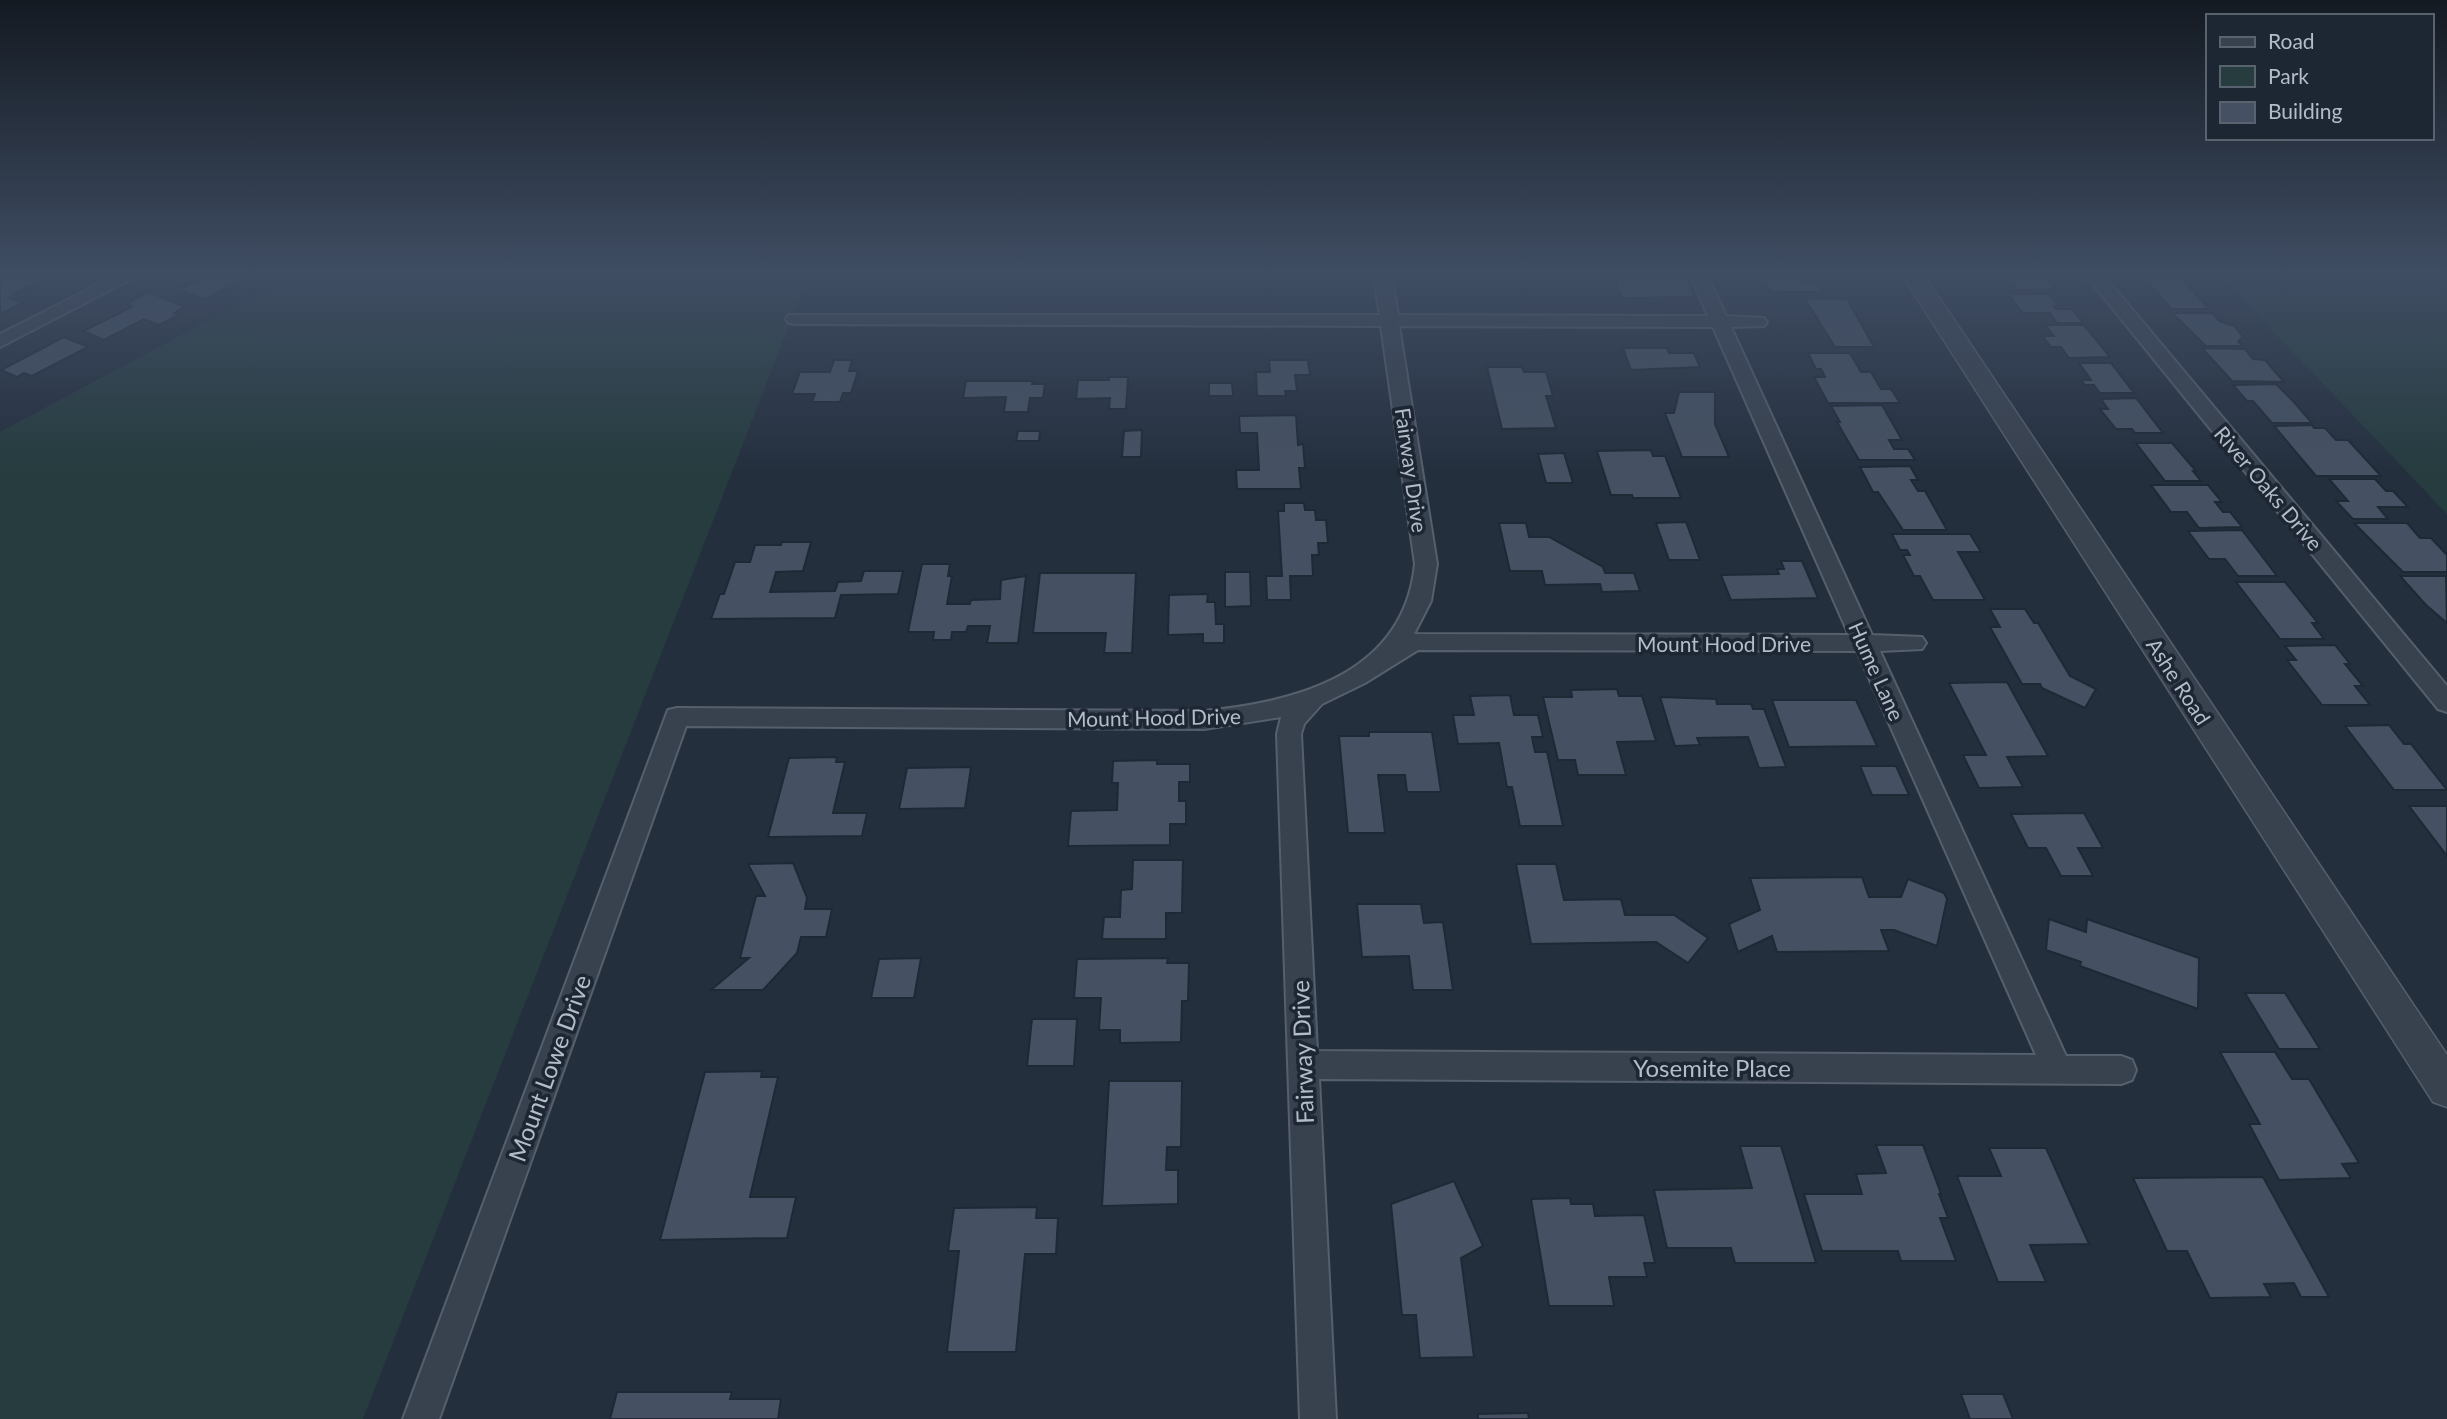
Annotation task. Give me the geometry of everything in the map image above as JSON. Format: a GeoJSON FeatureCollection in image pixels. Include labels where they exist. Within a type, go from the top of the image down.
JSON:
{"type":"FeatureCollection","features":[{"type":"Feature","properties":{"kind":"street","name":"Fairway Drive"},"geometry":{"type":"LineString","coordinates":[[1384,657],[1416,614],[1424,587],[1426,564],[1393,338]]}},
{"type":"Feature","properties":{"kind":"street","name":"Hume Lane"},"geometry":{"type":"LineString","coordinates":[[1727,338],[2057,1069]]}},
{"type":"Feature","properties":{"kind":"street","name":"Ashe Road"},"geometry":{"type":"LineString","coordinates":[[1955,338],[2447,1089]]}},
{"type":"Feature","properties":{"kind":"street","name":"River Oaks Drive"},"geometry":{"type":"LineString","coordinates":[[2146,338],[2447,703]]}},
{"type":"Feature","properties":{"kind":"street","name":"Mount Hood Drive"},"geometry":{"type":"LineString","coordinates":[[677,717],[1203,720],[1280,710],[1317,698],[1361,675],[1401,646],[1417,642],[1914,643]]}},
{"type":"Feature","properties":{"kind":"street","name":"Fairway Drive"},"geometry":{"type":"LineString","coordinates":[[1317,698],[1302,708],[1292,720],[1289,734],[1318,1419]]}},
{"type":"Feature","properties":{"kind":"street","name":"Mount Lowe Drive"},"geometry":{"type":"LineString","coordinates":[[421,1419],[677,717]]}},
{"type":"Feature","properties":{"kind":"street","name":"Yosemite Place"},"geometry":{"type":"LineString","coordinates":[[1303,1065],[2121,1070]]}},
{"type":"Feature","properties":{"kind":"green space"},"geometry":{"type":"Polygon","coordinates":[[[175,338],[784,338],[363,1419],[0,1419],[0,432],[175,338]]]}},
{"type":"Feature","properties":{"kind":"green space"},"geometry":{"type":"Polygon","coordinates":[[[2280,338],[2447,338],[2447,514],[2280,338]]]}},
{"type":"Feature","properties":{"kind":"building"},"geometry":{"type":"Polygon","coordinates":[[[62,338],[88,347],[32,376],[24,373],[17,377],[1,370],[62,338]]]}},
{"type":"Feature","properties":{"kind":"building"},"geometry":{"type":"Polygon","coordinates":[[[1830,338],[1869,338],[1874,347],[1835,347],[1830,338]]]}},
{"type":"Feature","properties":{"kind":"building"},"geometry":{"type":"Polygon","coordinates":[[[2045,338],[2095,338],[2110,357],[2069,358],[2061,347],[2051,347],[2045,338]]]}},
{"type":"Feature","properties":{"kind":"building"},"geometry":{"type":"Polygon","coordinates":[[[2198,338],[2241,338],[2238,342],[2243,346],[2206,346],[2198,338]]]}},
{"type":"Feature","properties":{"kind":"building"},"geometry":{"type":"Polygon","coordinates":[[[1623,348],[1667,348],[1669,353],[1694,353],[1700,367],[1631,370],[1623,348]]]}},
{"type":"Feature","properties":{"kind":"building"},"geometry":{"type":"Polygon","coordinates":[[[2202,348],[2245,349],[2253,359],[2265,360],[2284,382],[2232,381],[2202,348]]]}},
{"type":"Feature","properties":{"kind":"building"},"geometry":{"type":"Polygon","coordinates":[[[1808,353],[1850,353],[1861,372],[1871,372],[1881,389],[1891,389],[1900,403],[1828,403],[1814,377],[1825,377],[1821,369],[1816,369],[1808,353]]]}},
{"type":"Feature","properties":{"kind":"building"},"geometry":{"type":"Polygon","coordinates":[[[834,360],[852,360],[849,371],[858,371],[851,393],[843,393],[840,402],[812,402],[815,394],[792,394],[800,372],[830,372],[834,360]]]}},
{"type":"Feature","properties":{"kind":"building"},"geometry":{"type":"Polygon","coordinates":[[[1269,360],[1308,360],[1310,375],[1295,375],[1297,391],[1285,391],[1286,396],[1257,396],[1256,372],[1270,372],[1269,360]]]}},
{"type":"Feature","properties":{"kind":"building"},"geometry":{"type":"Polygon","coordinates":[[[2079,363],[2111,363],[2134,393],[2100,393],[2094,385],[2085,385],[2081,380],[2091,380],[2079,363]]]}},
{"type":"Feature","properties":{"kind":"building"},"geometry":{"type":"Polygon","coordinates":[[[1487,367],[1522,367],[1524,372],[1546,372],[1553,396],[1546,396],[1556,428],[1502,429],[1487,367]]]}},
{"type":"Feature","properties":{"kind":"building"},"geometry":{"type":"Polygon","coordinates":[[[1109,377],[1128,377],[1126,409],[1109,409],[1110,398],[1076,399],[1078,380],[1109,380],[1109,377]]]}},
{"type":"Feature","properties":{"kind":"building"},"geometry":{"type":"Polygon","coordinates":[[[966,381],[1033,381],[1032,384],[1045,384],[1043,398],[1030,398],[1028,412],[1004,412],[1006,397],[963,398],[966,381]]]}},
{"type":"Feature","properties":{"kind":"building"},"geometry":{"type":"Polygon","coordinates":[[[1209,383],[1232,383],[1233,396],[1209,396],[1209,383]]]}},
{"type":"Feature","properties":{"kind":"building"},"geometry":{"type":"Polygon","coordinates":[[[2276,384],[2312,423],[2272,423],[2253,401],[2247,401],[2233,385],[2276,384]]]}},
{"type":"Feature","properties":{"kind":"building"},"geometry":{"type":"Polygon","coordinates":[[[1679,392],[1715,392],[1715,424],[1729,457],[1682,457],[1665,413],[1674,413],[1679,392]]]}},
{"type":"Feature","properties":{"kind":"building"},"geometry":{"type":"Polygon","coordinates":[[[2136,398],[2163,433],[2135,433],[2132,429],[2116,429],[2100,409],[2108,409],[2101,399],[2136,398]]]}},
{"type":"Feature","properties":{"kind":"building"},"geometry":{"type":"Polygon","coordinates":[[[1882,405],[1902,440],[1889,440],[1894,449],[1908,449],[1915,460],[1859,460],[1831,406],[1882,405]]]}},
{"type":"Feature","properties":{"kind":"building"},"geometry":{"type":"Polygon","coordinates":[[[1296,415],[1298,445],[1303,444],[1305,468],[1299,468],[1301,489],[1237,489],[1236,470],[1259,470],[1257,433],[1240,433],[1239,416],[1296,415]]]}},
{"type":"Feature","properties":{"kind":"building"},"geometry":{"type":"Polygon","coordinates":[[[2312,425],[2314,428],[2325,428],[2336,440],[2348,440],[2381,476],[2316,476],[2274,426],[2312,425]]]}},
{"type":"Feature","properties":{"kind":"building"},"geometry":{"type":"Polygon","coordinates":[[[1142,430],[1141,457],[1122,457],[1124,431],[1142,430]]]}},
{"type":"Feature","properties":{"kind":"building"},"geometry":{"type":"Polygon","coordinates":[[[1018,431],[1040,431],[1039,441],[1016,441],[1018,431]]]}},
{"type":"Feature","properties":{"kind":"building"},"geometry":{"type":"Polygon","coordinates":[[[2136,443],[2172,443],[2201,481],[2165,481],[2136,443]]]}},
{"type":"Feature","properties":{"kind":"building"},"geometry":{"type":"Polygon","coordinates":[[[1651,450],[1653,456],[1665,456],[1681,498],[1611,495],[1597,451],[1651,450]]]}},
{"type":"Feature","properties":{"kind":"building"},"geometry":{"type":"Polygon","coordinates":[[[1564,453],[1573,483],[1546,483],[1538,454],[1564,453]]]}},
{"type":"Feature","properties":{"kind":"building"},"geometry":{"type":"Polygon","coordinates":[[[1910,466],[1918,480],[1911,480],[1918,491],[1925,491],[1947,530],[1903,530],[1878,492],[1873,492],[1860,467],[1910,466]]]}},
{"type":"Feature","properties":{"kind":"building"},"geometry":{"type":"Polygon","coordinates":[[[2329,479],[2375,479],[2386,491],[2393,491],[2408,507],[2378,507],[2388,519],[2353,519],[2336,501],[2348,501],[2329,479]]]}},
{"type":"Feature","properties":{"kind":"building"},"geometry":{"type":"Polygon","coordinates":[[[2151,485],[2208,485],[2222,502],[2215,502],[2223,512],[2230,512],[2242,527],[2199,528],[2187,512],[2171,512],[2151,485]]]}},
{"type":"Feature","properties":{"kind":"building"},"geometry":{"type":"Polygon","coordinates":[[[1284,503],[1304,503],[1305,510],[1315,510],[1316,520],[1326,520],[1328,543],[1318,543],[1319,555],[1312,555],[1313,576],[1290,576],[1291,600],[1267,600],[1266,576],[1282,576],[1278,511],[1284,511],[1284,503]]]}},
{"type":"Feature","properties":{"kind":"building"},"geometry":{"type":"Polygon","coordinates":[[[1686,522],[1700,560],[1669,560],[1656,523],[1686,522]]]}},
{"type":"Feature","properties":{"kind":"building"},"geometry":{"type":"Polygon","coordinates":[[[1499,523],[1526,523],[1529,537],[1549,537],[1603,567],[1605,573],[1634,573],[1640,591],[1602,592],[1600,584],[1545,585],[1542,571],[1510,571],[1499,523]]]}},
{"type":"Feature","properties":{"kind":"building"},"geometry":{"type":"Polygon","coordinates":[[[2354,523],[2407,523],[2420,538],[2431,538],[2447,555],[2447,572],[2403,572],[2354,523]]]}},
{"type":"Feature","properties":{"kind":"building"},"geometry":{"type":"Polygon","coordinates":[[[2242,530],[2277,576],[2238,576],[2225,559],[2209,559],[2188,531],[2242,530]]]}},
{"type":"Feature","properties":{"kind":"building"},"geometry":{"type":"Polygon","coordinates":[[[1892,534],[1970,534],[1981,552],[1958,552],[1985,600],[1933,600],[1920,576],[1914,576],[1903,555],[1910,555],[1907,550],[1900,550],[1892,534]]]}},
{"type":"Feature","properties":{"kind":"building"},"geometry":{"type":"Polygon","coordinates":[[[782,542],[811,542],[803,571],[776,572],[770,592],[835,591],[838,582],[861,581],[864,571],[903,571],[898,594],[841,595],[835,618],[711,619],[720,594],[724,594],[735,562],[750,562],[755,545],[781,545],[782,542]]]}},
{"type":"Feature","properties":{"kind":"building"},"geometry":{"type":"Polygon","coordinates":[[[1781,561],[1802,561],[1818,598],[1731,600],[1721,575],[1779,574],[1777,569],[1784,569],[1781,561]]]}},
{"type":"Feature","properties":{"kind":"building"},"geometry":{"type":"Polygon","coordinates":[[[922,564],[950,564],[948,576],[952,576],[947,604],[970,604],[971,600],[1000,599],[1001,580],[1026,576],[1018,643],[987,643],[990,626],[968,626],[966,632],[952,632],[951,640],[933,640],[934,632],[908,632],[922,564]]]}},
{"type":"Feature","properties":{"kind":"building"},"geometry":{"type":"Polygon","coordinates":[[[1225,572],[1250,572],[1251,606],[1225,607],[1225,572]]]}},
{"type":"Feature","properties":{"kind":"building"},"geometry":{"type":"Polygon","coordinates":[[[1040,573],[1136,573],[1132,653],[1104,653],[1106,633],[1033,633],[1040,573]]]}},
{"type":"Feature","properties":{"kind":"building"},"geometry":{"type":"Polygon","coordinates":[[[2400,576],[2446,576],[2447,623],[2426,605],[2400,576]]]}},
{"type":"Feature","properties":{"kind":"building"},"geometry":{"type":"Polygon","coordinates":[[[2236,582],[2285,582],[2318,623],[2312,623],[2324,639],[2280,639],[2236,582]]]}},
{"type":"Feature","properties":{"kind":"building"},"geometry":{"type":"Polygon","coordinates":[[[1208,594],[1207,602],[1215,602],[1216,624],[1224,624],[1224,643],[1203,643],[1203,634],[1168,635],[1169,595],[1208,594]]]}},
{"type":"Feature","properties":{"kind":"building"},"geometry":{"type":"Polygon","coordinates":[[[1990,609],[2025,609],[2034,623],[2038,623],[2070,676],[2096,689],[2085,708],[2042,688],[2040,684],[2022,684],[1990,627],[2000,627],[1990,609]]]}},
{"type":"Feature","properties":{"kind":"building"},"geometry":{"type":"Polygon","coordinates":[[[2335,645],[2350,664],[2345,664],[2363,686],[2355,686],[2370,705],[2322,705],[2287,660],[2296,660],[2285,646],[2335,645]]]}},
{"type":"Feature","properties":{"kind":"building"},"geometry":{"type":"Polygon","coordinates":[[[2007,682],[2048,756],[2007,757],[2023,787],[1979,788],[1963,755],[1986,755],[1949,683],[2007,682]]]}},
{"type":"Feature","properties":{"kind":"building"},"geometry":{"type":"Polygon","coordinates":[[[1617,689],[1619,696],[1642,696],[1656,741],[1617,742],[1626,775],[1578,775],[1575,760],[1558,760],[1543,697],[1572,697],[1571,690],[1617,689]]]}},
{"type":"Feature","properties":{"kind":"building"},"geometry":{"type":"Polygon","coordinates":[[[1510,695],[1514,715],[1538,715],[1543,737],[1532,737],[1535,752],[1547,752],[1563,826],[1520,826],[1512,787],[1507,787],[1499,743],[1458,744],[1453,715],[1474,715],[1470,696],[1510,695]]]}},
{"type":"Feature","properties":{"kind":"building"},"geometry":{"type":"Polygon","coordinates":[[[1660,697],[1716,699],[1717,704],[1751,704],[1753,709],[1764,709],[1786,767],[1759,768],[1748,737],[1697,738],[1700,745],[1675,746],[1660,697]]]}},
{"type":"Feature","properties":{"kind":"building"},"geometry":{"type":"Polygon","coordinates":[[[1772,700],[1856,700],[1877,746],[1789,747],[1772,700]]]}},
{"type":"Feature","properties":{"kind":"building"},"geometry":{"type":"Polygon","coordinates":[[[2389,725],[2404,744],[2411,744],[2447,790],[2394,790],[2345,726],[2389,725]]]}},
{"type":"Feature","properties":{"kind":"building"},"geometry":{"type":"Polygon","coordinates":[[[1369,732],[1432,732],[1441,792],[1407,792],[1405,775],[1378,775],[1385,833],[1348,833],[1339,736],[1369,736],[1369,732]]]}},
{"type":"Feature","properties":{"kind":"building"},"geometry":{"type":"Polygon","coordinates":[[[837,757],[836,762],[845,762],[833,813],[867,813],[862,836],[768,837],[789,758],[837,757]]]}},
{"type":"Feature","properties":{"kind":"building"},"geometry":{"type":"Polygon","coordinates":[[[1157,760],[1157,764],[1190,764],[1190,782],[1179,782],[1179,801],[1186,801],[1186,824],[1170,824],[1170,845],[1068,846],[1071,811],[1117,810],[1118,783],[1112,783],[1113,761],[1157,760]]]}},
{"type":"Feature","properties":{"kind":"building"},"geometry":{"type":"Polygon","coordinates":[[[1860,766],[1896,766],[1909,795],[1872,795],[1860,766]]]}},
{"type":"Feature","properties":{"kind":"building"},"geometry":{"type":"Polygon","coordinates":[[[971,767],[965,808],[899,809],[907,768],[971,767]]]}},
{"type":"Feature","properties":{"kind":"building"},"geometry":{"type":"Polygon","coordinates":[[[2409,806],[2447,806],[2447,856],[2409,806]]]}},
{"type":"Feature","properties":{"kind":"building"},"geometry":{"type":"Polygon","coordinates":[[[2084,813],[2103,848],[2078,848],[2093,876],[2061,876],[2046,848],[2028,848],[2011,814],[2084,813]]]}},
{"type":"Feature","properties":{"kind":"building"},"geometry":{"type":"Polygon","coordinates":[[[1133,860],[1183,860],[1182,913],[1166,913],[1166,939],[1102,939],[1104,917],[1120,917],[1121,890],[1132,889],[1133,860]]]}},
{"type":"Feature","properties":{"kind":"building"},"geometry":{"type":"Polygon","coordinates":[[[793,863],[807,898],[805,909],[832,909],[826,937],[801,937],[797,953],[763,990],[711,990],[749,958],[740,958],[756,896],[765,896],[748,864],[793,863]]]}},
{"type":"Feature","properties":{"kind":"building"},"geometry":{"type":"Polygon","coordinates":[[[1516,864],[1556,864],[1564,900],[1621,899],[1625,915],[1674,915],[1708,938],[1688,963],[1656,942],[1531,944],[1516,864]]]}},
{"type":"Feature","properties":{"kind":"building"},"geometry":{"type":"Polygon","coordinates":[[[1862,877],[1869,897],[1901,897],[1908,879],[1944,893],[1947,899],[1937,946],[1894,930],[1881,930],[1889,951],[1777,952],[1772,936],[1738,952],[1729,924],[1760,910],[1750,878],[1862,877]]]}},
{"type":"Feature","properties":{"kind":"building"},"geometry":{"type":"Polygon","coordinates":[[[1357,904],[1421,904],[1424,923],[1443,922],[1453,990],[1413,990],[1409,956],[1362,957],[1357,904]]]}},
{"type":"Feature","properties":{"kind":"building"},"geometry":{"type":"Polygon","coordinates":[[[2049,919],[2086,932],[2087,919],[2199,958],[2198,1009],[2080,966],[2081,962],[2046,950],[2049,919]]]}},
{"type":"Feature","properties":{"kind":"building"},"geometry":{"type":"Polygon","coordinates":[[[921,958],[914,998],[871,998],[879,959],[921,958]]]}},
{"type":"Feature","properties":{"kind":"building"},"geometry":{"type":"Polygon","coordinates":[[[1168,958],[1167,963],[1189,963],[1188,1001],[1182,1001],[1181,1042],[1120,1043],[1120,1030],[1099,1030],[1101,998],[1074,998],[1077,959],[1168,958]]]}},
{"type":"Feature","properties":{"kind":"building"},"geometry":{"type":"Polygon","coordinates":[[[2245,993],[2285,993],[2320,1049],[2279,1049],[2245,993]]]}},
{"type":"Feature","properties":{"kind":"building"},"geometry":{"type":"Polygon","coordinates":[[[1032,1019],[1077,1019],[1074,1066],[1027,1066],[1032,1019]]]}},
{"type":"Feature","properties":{"kind":"building"},"geometry":{"type":"Polygon","coordinates":[[[2220,1052],[2275,1052],[2292,1079],[2309,1079],[2359,1163],[2342,1164],[2351,1178],[2279,1180],[2249,1124],[2260,1124],[2220,1052]]]}},
{"type":"Feature","properties":{"kind":"building"},"geometry":{"type":"Polygon","coordinates":[[[762,1071],[761,1077],[778,1077],[750,1197],[796,1197],[787,1238],[660,1240],[705,1072],[762,1071]]]}},
{"type":"Feature","properties":{"kind":"building"},"geometry":{"type":"Polygon","coordinates":[[[1109,1081],[1182,1081],[1181,1147],[1167,1147],[1166,1170],[1178,1170],[1178,1204],[1102,1206],[1109,1081]]]}},
{"type":"Feature","properties":{"kind":"building"},"geometry":{"type":"Polygon","coordinates":[[[1876,1145],[1923,1145],[1948,1218],[1940,1218],[1956,1261],[1901,1261],[1898,1251],[1822,1251],[1804,1194],[1862,1194],[1856,1174],[1886,1173],[1876,1145]]]}},
{"type":"Feature","properties":{"kind":"building"},"geometry":{"type":"Polygon","coordinates":[[[1740,1146],[1781,1146],[1816,1263],[1735,1263],[1731,1248],[1667,1248],[1654,1190],[1752,1188],[1740,1146]]]}},
{"type":"Feature","properties":{"kind":"building"},"geometry":{"type":"Polygon","coordinates":[[[1989,1148],[2046,1148],[2089,1244],[2030,1245],[2046,1282],[1998,1282],[1957,1176],[2001,1176],[1989,1148]]]}},
{"type":"Feature","properties":{"kind":"building"},"geometry":{"type":"Polygon","coordinates":[[[2263,1177],[2329,1297],[2301,1297],[2294,1283],[2264,1284],[2271,1297],[2210,1298],[2187,1251],[2167,1251],[2133,1178],[2263,1177]]]}},
{"type":"Feature","properties":{"kind":"building"},"geometry":{"type":"Polygon","coordinates":[[[1454,1181],[1483,1246],[1461,1258],[1474,1357],[1420,1358],[1416,1315],[1402,1315],[1391,1204],[1454,1181]]]}},
{"type":"Feature","properties":{"kind":"building"},"geometry":{"type":"Polygon","coordinates":[[[1570,1198],[1571,1204],[1593,1204],[1595,1216],[1644,1215],[1655,1263],[1644,1263],[1647,1277],[1609,1277],[1614,1306],[1549,1306],[1531,1199],[1570,1198]]]}},
{"type":"Feature","properties":{"kind":"building"},"geometry":{"type":"Polygon","coordinates":[[[1037,1207],[1036,1218],[1058,1218],[1056,1254],[1025,1254],[1016,1352],[947,1352],[959,1251],[948,1251],[954,1208],[1037,1207]]]}},
{"type":"Feature","properties":{"kind":"building"},"geometry":{"type":"Polygon","coordinates":[[[617,1392],[732,1392],[730,1399],[781,1399],[778,1419],[610,1419],[617,1392]]]}},
{"type":"Feature","properties":{"kind":"building"},"geometry":{"type":"Polygon","coordinates":[[[1961,1394],[2003,1394],[2013,1419],[1970,1419],[1961,1394]]]}},
{"type":"Feature","properties":{"kind":"building"},"geometry":{"type":"Polygon","coordinates":[[[1528,1413],[1529,1419],[1478,1419],[1478,1414],[1528,1413]]]}}]}
